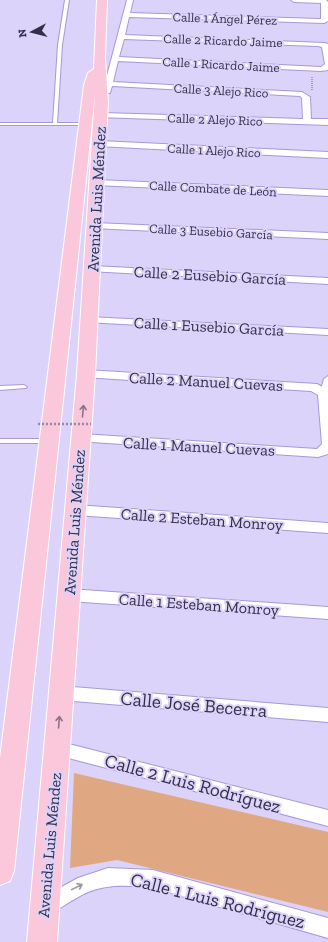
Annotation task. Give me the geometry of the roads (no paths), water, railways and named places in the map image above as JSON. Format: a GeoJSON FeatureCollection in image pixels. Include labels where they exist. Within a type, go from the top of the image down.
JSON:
{"type":"FeatureCollection","features":[{"type":"Feature","properties":{"kind":"main road","name":"Avenida Luis Méndez"},"geometry":{"type":"LineString","coordinates":[[0,871],[49,442],[107,58],[101,17],[102,0]]}},
{"type":"Feature","properties":{"kind":"main road","name":"Avenida Luis Méndez"},"geometry":{"type":"LineString","coordinates":[[42,942],[76,510],[86,431],[86,374],[100,144],[100,106],[90,85],[107,58]]}},
{"type":"Feature","properties":{"kind":"street","name":"Avenida Luis Méndez"},"geometry":{"type":"LineString","coordinates":[[107,58],[121,37],[130,0]]}},
{"type":"Feature","properties":{"kind":"street","name":"Calle 1 Ángel Pérez"},"geometry":{"type":"LineString","coordinates":[[126,14],[324,21],[325,3],[322,1],[294,0]]}},
{"type":"Feature","properties":{"kind":"street","name":"Calle 2 Ricardo Jaime"},"geometry":{"type":"LineString","coordinates":[[121,37],[325,45],[328,66]]}},
{"type":"Feature","properties":{"kind":"street","name":"Calle 1 Ricardo Jaime"},"geometry":{"type":"LineString","coordinates":[[107,58],[328,66]]}},
{"type":"Feature","properties":{"kind":"street","name":"Calle 3 Alejo Rico"},"geometry":{"type":"LineString","coordinates":[[100,106],[294,93],[302,94],[306,97],[306,122]]}},
{"type":"Feature","properties":{"kind":"street","name":"Calle 2 Alejo Rico"},"geometry":{"type":"LineString","coordinates":[[100,106],[306,122],[328,122]]}},
{"type":"Feature","properties":{"kind":"street","name":"Calle 1 Alejo Rico"},"geometry":{"type":"LineString","coordinates":[[100,144],[328,156]]}},
{"type":"Feature","properties":{"kind":"street","name":"Calle Combate de León"},"geometry":{"type":"LineString","coordinates":[[98,183],[328,193]]}},
{"type":"Feature","properties":{"kind":"street","name":"Calle 3 Eusebio García"},"geometry":{"type":"LineString","coordinates":[[95,226],[328,236]]}},
{"type":"Feature","properties":{"kind":"street","name":"Calle 2 Eusebio García"},"geometry":{"type":"LineString","coordinates":[[92,269],[328,281]]}},
{"type":"Feature","properties":{"kind":"street","name":"Calle 1 Eusebio García"},"geometry":{"type":"LineString","coordinates":[[89,320],[328,332]]}},
{"type":"Feature","properties":{"kind":"street","name":"Calle 2 Manuel Cuevas"},"geometry":{"type":"LineString","coordinates":[[86,374],[313,388],[324,393]]}},
{"type":"Feature","properties":{"kind":"street"},"geometry":{"type":"LineString","coordinates":[[324,393],[328,380]]}},
{"type":"Feature","properties":{"kind":"street","name":"Calle 1 Manuel Cuevas"},"geometry":{"type":"LineString","coordinates":[[86,431],[318,453],[325,450],[328,444],[324,393]]}},
{"type":"Feature","properties":{"kind":"street","name":"Calle 2 Esteban Monroy"},"geometry":{"type":"LineString","coordinates":[[76,510],[328,528]]}},
{"type":"Feature","properties":{"kind":"street","name":"Calle 1 Esteban Monroy"},"geometry":{"type":"LineString","coordinates":[[69,594],[328,614]]}},
{"type":"Feature","properties":{"kind":"street","name":"Calle José Becerra"},"geometry":{"type":"LineString","coordinates":[[61,693],[328,715]]}},
{"type":"Feature","properties":{"kind":"street","name":"Calle 2 Luis Rodríguez"},"geometry":{"type":"LineString","coordinates":[[57,748],[328,818]]}},
{"type":"Feature","properties":{"kind":"street","name":"Calle 1 Luis Rodríguez"},"geometry":{"type":"LineString","coordinates":[[44,908],[76,886],[102,878],[126,876],[153,879],[328,928]]}},
{"type":"Feature","properties":{"kind":"lane"},"geometry":{"type":"LineString","coordinates":[[55,124],[60,45],[66,0]]}},
{"type":"Feature","properties":{"kind":"lane"},"geometry":{"type":"LineString","coordinates":[[0,124],[55,124],[100,106]]}},
{"type":"Feature","properties":{"kind":"lane"},"geometry":{"type":"LineString","coordinates":[[0,388],[24,387]]}},
{"type":"Feature","properties":{"kind":"lane"},"geometry":{"type":"LineString","coordinates":[[0,442],[49,442]]}}]}
